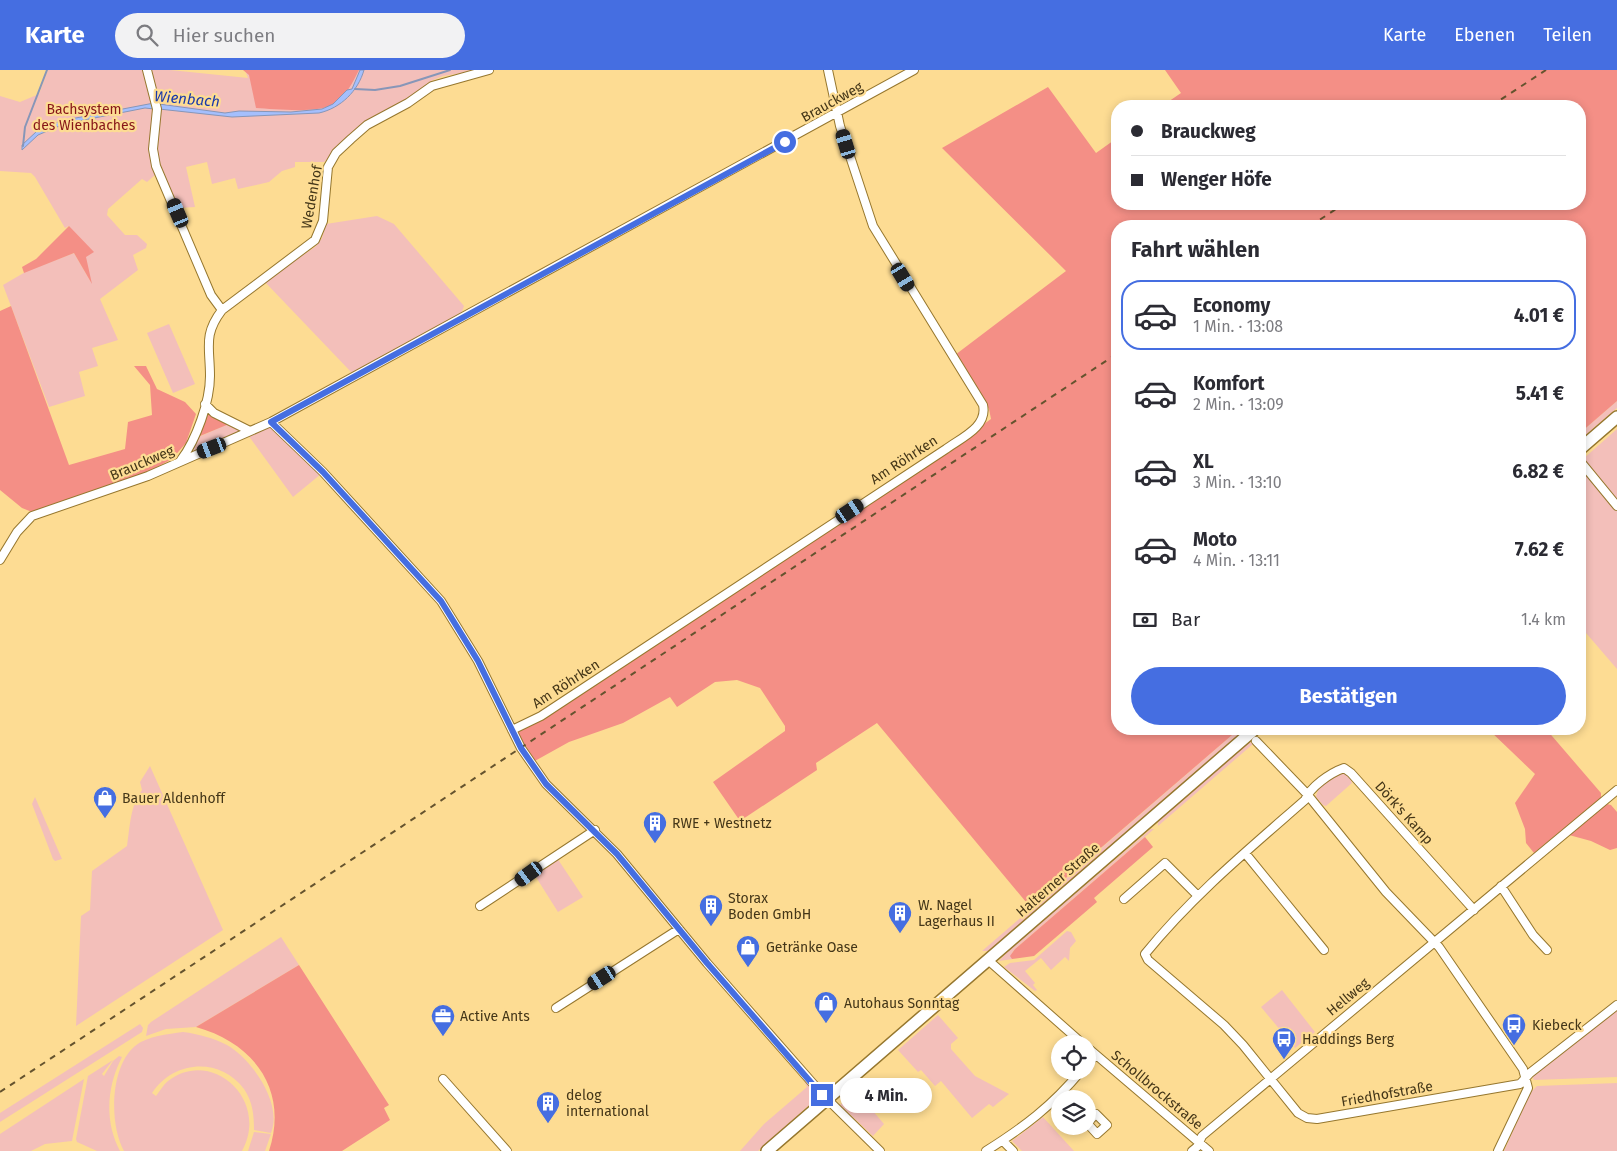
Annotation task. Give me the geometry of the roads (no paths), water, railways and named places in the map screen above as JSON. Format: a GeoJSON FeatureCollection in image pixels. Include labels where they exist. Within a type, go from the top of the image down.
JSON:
{"type":"FeatureCollection","features":[{"type":"Feature","properties":{"kind":"main road"},"geometry":{"type":"LineString","coordinates":[[1586,444],[1617,417]]}},
{"type":"Feature","properties":{"kind":"main road","name":"Halterner Straße"},"geometry":{"type":"LineString","coordinates":[[767,1151],[1249,735]]}},
{"type":"Feature","properties":{"kind":"street"},"geometry":{"type":"LineString","coordinates":[[147,70],[156,100],[157,112],[153,149],[156,166],[211,295],[222,310]]}},
{"type":"Feature","properties":{"kind":"street","name":"Wedenhof"},"geometry":{"type":"LineString","coordinates":[[181,460],[195,437],[204,404],[210,376],[208,340],[213,324],[222,310],[280,264],[315,240],[323,221],[328,167],[336,153],[367,125],[408,103],[432,86],[489,70]]}},
{"type":"Feature","properties":{"kind":"street","name":"Am Röhrken"},"geometry":{"type":"LineString","coordinates":[[512,730],[541,716],[678,626],[946,449],[977,427],[982,420],[983,405],[873,226],[856,180],[837,113],[828,70]]}},
{"type":"Feature","properties":{"kind":"street","name":"Brauckweg"},"geometry":{"type":"LineString","coordinates":[[0,560],[17,532],[32,516],[148,476],[271,422],[914,70]]}},
{"type":"Feature","properties":{"kind":"street"},"geometry":{"type":"LineString","coordinates":[[204,404],[214,413],[250,431]]}},
{"type":"Feature","properties":{"kind":"street"},"geometry":{"type":"LineString","coordinates":[[271,422],[323,472],[441,601],[478,661],[525,756],[546,784],[595,830],[827,1100],[880,1151]]}},
{"type":"Feature","properties":{"kind":"street"},"geometry":{"type":"LineString","coordinates":[[1586,468],[1617,506]]}},
{"type":"Feature","properties":{"kind":"street"},"geometry":{"type":"LineString","coordinates":[[1256,741],[1308,794],[1373,876],[1434,942],[1523,1069],[1528,1088],[1498,1151]]}},
{"type":"Feature","properties":{"kind":"street","name":"Dörk's Kamp"},"geometry":{"type":"LineString","coordinates":[[1308,794],[1335,771],[1344,768],[1474,910]]}},
{"type":"Feature","properties":{"kind":"street","name":"Hellweg"},"geometry":{"type":"LineString","coordinates":[[1192,1151],[1202,1136],[1270,1078],[1617,790]]}},
{"type":"Feature","properties":{"kind":"street"},"geometry":{"type":"LineString","coordinates":[[1270,1078],[1224,1025],[1148,960],[1145,954],[1171,921],[1197,895],[1305,800],[1308,794]]}},
{"type":"Feature","properties":{"kind":"street"},"geometry":{"type":"LineString","coordinates":[[480,906],[595,830]]}},
{"type":"Feature","properties":{"kind":"street"},"geometry":{"type":"LineString","coordinates":[[1245,853],[1324,950]]}},
{"type":"Feature","properties":{"kind":"street"},"geometry":{"type":"LineString","coordinates":[[1124,898],[1165,863],[1197,895]]}},
{"type":"Feature","properties":{"kind":"street"},"geometry":{"type":"LineString","coordinates":[[1501,886],[1533,935],[1547,950]]}},
{"type":"Feature","properties":{"kind":"street"},"geometry":{"type":"LineString","coordinates":[[556,1008],[679,929]]}},
{"type":"Feature","properties":{"kind":"street"},"geometry":{"type":"LineString","coordinates":[[988,960],[1073,1035]]}},
{"type":"Feature","properties":{"kind":"street"},"geometry":{"type":"LineString","coordinates":[[1526,1080],[1530,1073],[1617,1005]]}},
{"type":"Feature","properties":{"kind":"street","name":"Schollbrockstraße"},"geometry":{"type":"LineString","coordinates":[[1096,1056],[1209,1151]]}},
{"type":"Feature","properties":{"kind":"street","name":"Friedhofstraße"},"geometry":{"type":"LineString","coordinates":[[1270,1078],[1298,1113],[1307,1118],[1317,1119],[1520,1084],[1526,1080]]}},
{"type":"Feature","properties":{"kind":"street"},"geometry":{"type":"LineString","coordinates":[[444,1079],[507,1151]]}},
{"type":"Feature","properties":{"kind":"street"},"geometry":{"type":"LineString","coordinates":[[986,1151],[1022,1128],[1051,1106]]}},
{"type":"Feature","properties":{"kind":"street"},"geometry":{"type":"LineString","coordinates":[[1003,1141],[1013,1151]]}},
{"type":"Feature","properties":{"kind":"water"},"geometry":{"type":"Polygon","coordinates":[[[360,70],[364,70],[358,85],[348,98],[327,111],[319,113],[232,117],[159,109],[159,104],[225,113],[239,111],[291,112],[322,109],[333,104],[347,90],[352,89],[360,70]]]}},
{"type":"Feature","properties":{"kind":"water"},"geometry":{"type":"Polygon","coordinates":[[[154,103],[154,109],[145,108],[64,124],[38,135],[22,150],[22,145],[37,131],[60,121],[154,103]]]}},
{"type":"Feature","properties":{"kind":"waterway"},"geometry":{"type":"LineString","coordinates":[[23,146],[25,127],[47,70]]}},
{"type":"Feature","properties":{"kind":"waterway"},"geometry":{"type":"LineString","coordinates":[[355,89],[375,90],[400,86],[450,70]]}},
{"type":"Feature","properties":{"kind":"railway"},"geometry":{"type":"LineString","coordinates":[[1500,100],[1546,70]]}},
{"type":"Feature","properties":{"kind":"railway"},"geometry":{"type":"LineString","coordinates":[[1319,220],[1335,210]]}},
{"type":"Feature","properties":{"kind":"railway"},"geometry":{"type":"LineString","coordinates":[[0,1092],[1111,358]]}},
{"type":"Feature","properties":{"kind":"place","name":"Bauer Aldenhoff"},"geometry":{"type":"Point","coordinates":[105,819]}},
{"type":"Feature","properties":{"kind":"place","name":"RWE + Westnetz"},"geometry":{"type":"Point","coordinates":[655,844]}},
{"type":"Feature","properties":{"kind":"place","name":"Storax Boden GmbH"},"geometry":{"type":"Point","coordinates":[711,927]}},
{"type":"Feature","properties":{"kind":"place","name":"W. Nagel Lagerhaus II"},"geometry":{"type":"Point","coordinates":[900,934]}},
{"type":"Feature","properties":{"kind":"place","name":"Getränke Oase"},"geometry":{"type":"Point","coordinates":[748,968]}},
{"type":"Feature","properties":{"kind":"place","name":"Autohaus Sonntag"},"geometry":{"type":"Point","coordinates":[826,1024]}},
{"type":"Feature","properties":{"kind":"place","name":"Active Ants"},"geometry":{"type":"Point","coordinates":[443,1037]}},
{"type":"Feature","properties":{"kind":"place","name":"Kiebeck"},"geometry":{"type":"Point","coordinates":[1514,1046]}},
{"type":"Feature","properties":{"kind":"place","name":"Haddings Berg"},"geometry":{"type":"Point","coordinates":[1284,1060]}},
{"type":"Feature","properties":{"kind":"place","name":"delog international"},"geometry":{"type":"Point","coordinates":[548,1124]}},
{"type":"Feature","properties":{"kind":"water label","name":"Wienbach"},"geometry":{"type":"Point","coordinates":[187,99]}},
{"type":"Feature","properties":{"kind":"park label","name":"Bachsystem des Wienbaches"},"geometry":{"type":"Point","coordinates":[84,118]}}]}
